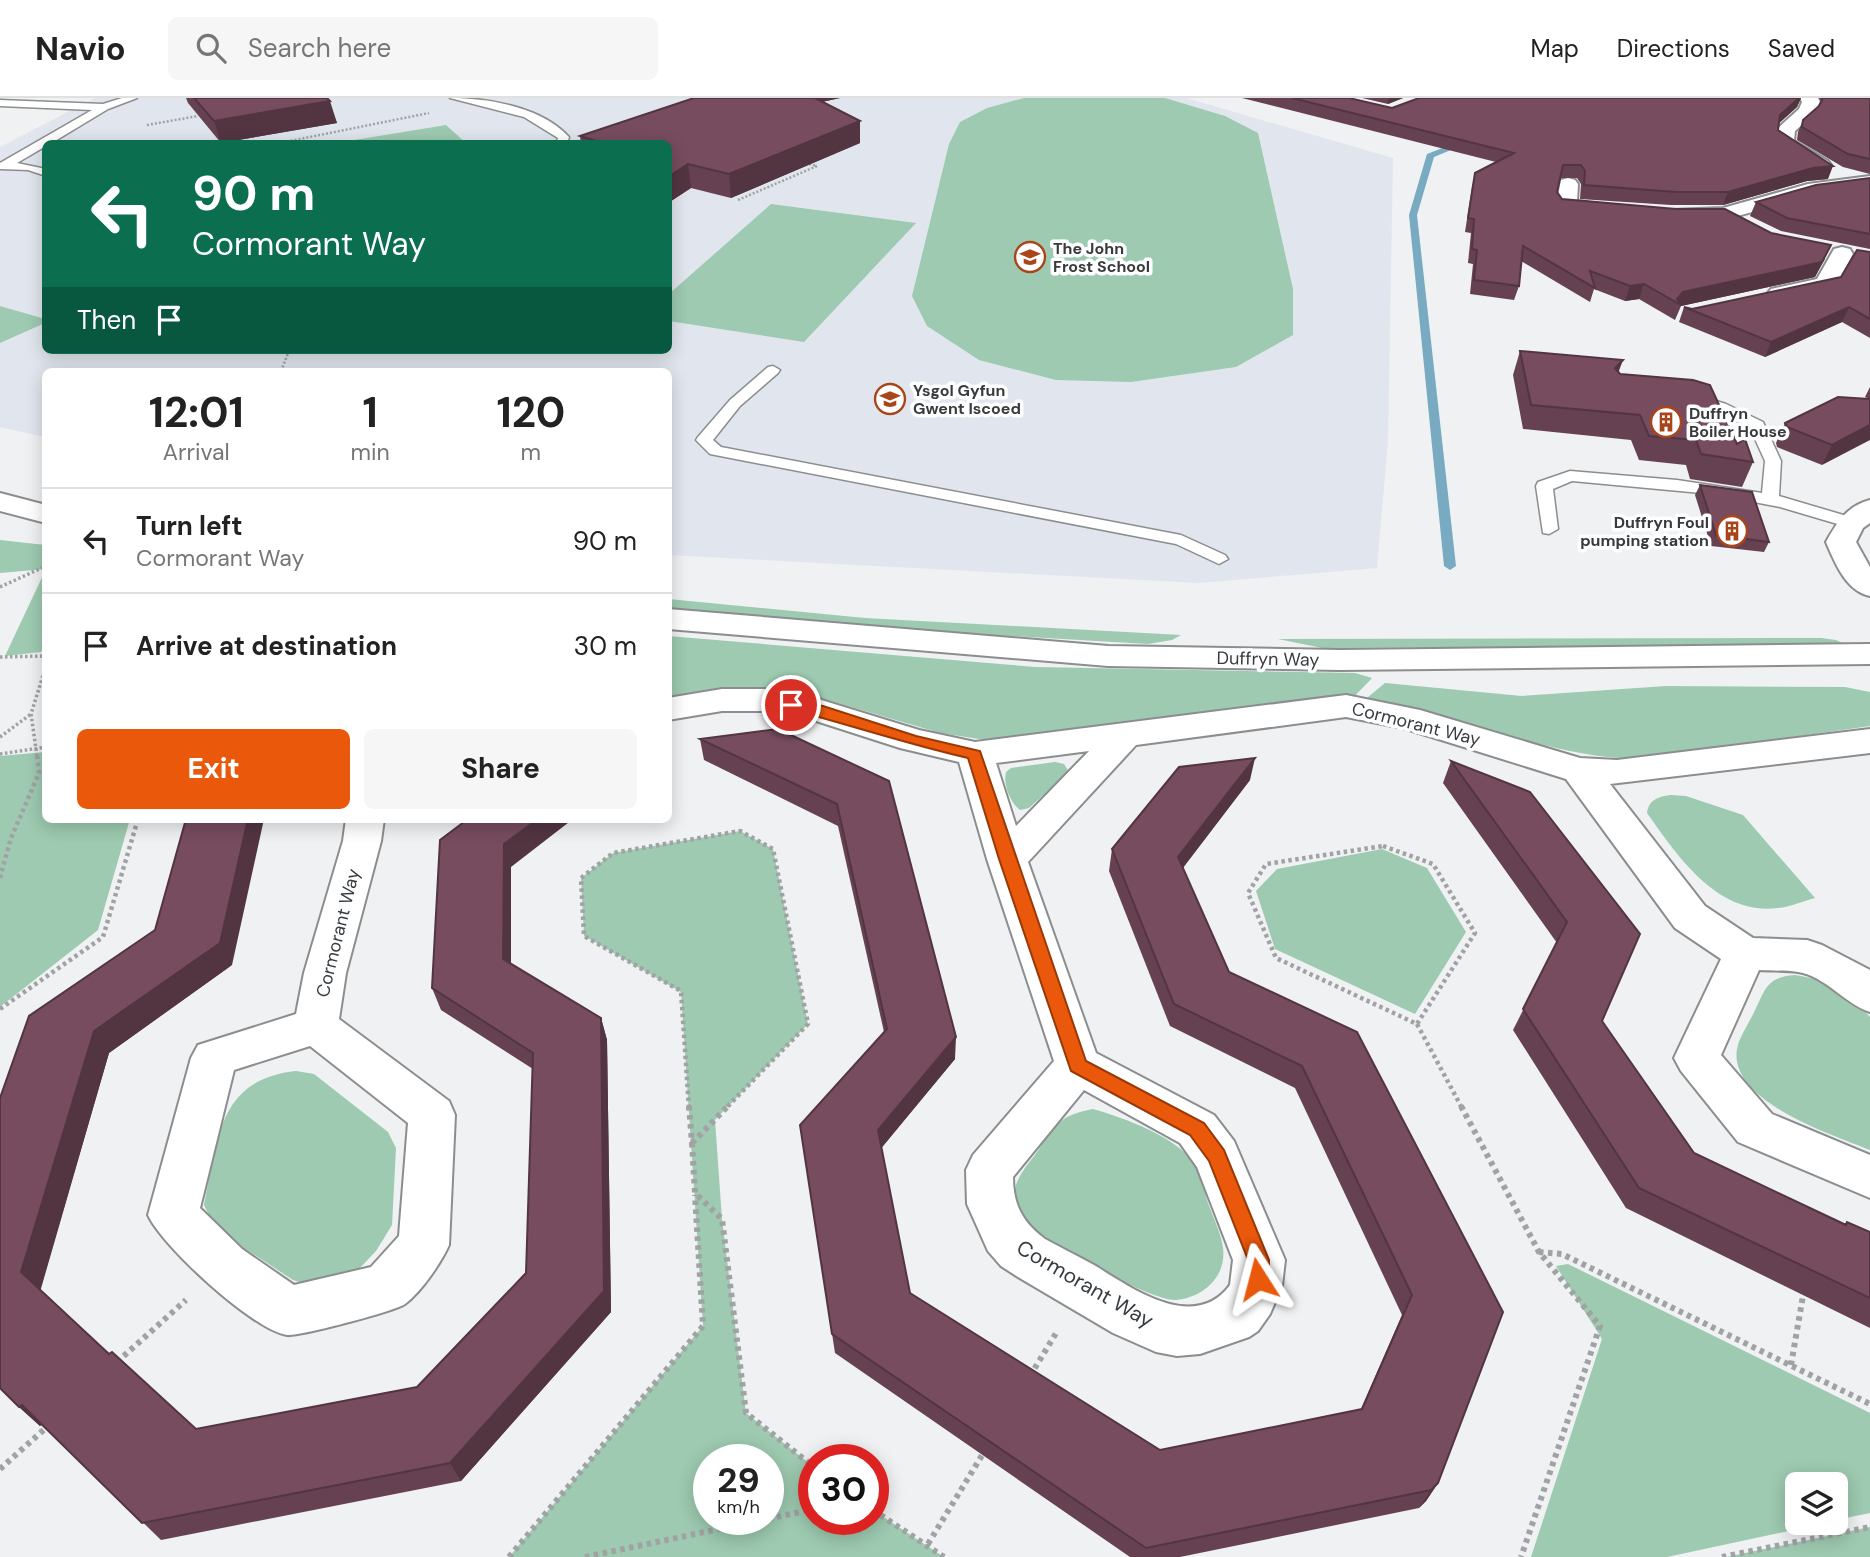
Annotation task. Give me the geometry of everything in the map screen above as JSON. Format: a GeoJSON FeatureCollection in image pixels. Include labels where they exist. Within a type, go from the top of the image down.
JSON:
{"type":"FeatureCollection","features":[{"type":"Feature","properties":{"kind":"street"},"geometry":{"type":"LineString","coordinates":[[1809,98],[1811,102],[1806,111],[1786,129],[1785,144],[1828,169],[1866,183]]}},
{"type":"Feature","properties":{"kind":"street"},"geometry":{"type":"LineString","coordinates":[[1658,214],[1724,214],[1808,190],[1866,183]]}},
{"type":"Feature","properties":{"kind":"street"},"geometry":{"type":"LineString","coordinates":[[1568,184],[1566,206],[1633,212]]}},
{"type":"Feature","properties":{"kind":"street"},"geometry":{"type":"LineString","coordinates":[[1724,214],[1749,226]]}},
{"type":"Feature","properties":{"kind":"street"},"geometry":{"type":"LineString","coordinates":[[1759,298],[1826,284],[1841,253]]}},
{"type":"Feature","properties":{"kind":"street"},"geometry":{"type":"LineString","coordinates":[[0,502],[42,512]]}},
{"type":"Feature","properties":{"kind":"street"},"geometry":{"type":"LineString","coordinates":[[1860,516],[1841,542],[1853,567],[1870,587]]}},
{"type":"Feature","properties":{"kind":"street","name":"Duffryn Way"},"geometry":{"type":"LineString","coordinates":[[672,619],[1108,656],[1340,660],[1870,654]]}},
{"type":"Feature","properties":{"kind":"street","name":"Cormorant Way"},"geometry":{"type":"LineString","coordinates":[[672,708],[722,700],[764,699],[818,709],[913,740],[975,754],[1346,706],[1408,718],[1579,770],[1617,772],[1870,741]]}},
{"type":"Feature","properties":{"kind":"street"},"geometry":{"type":"LineString","coordinates":[[1007,859],[1124,736]]}},
{"type":"Feature","properties":{"kind":"street"},"geometry":{"type":"LineString","coordinates":[[975,754],[1007,859],[1078,1065]]}},
{"type":"Feature","properties":{"kind":"street"},"geometry":{"type":"LineString","coordinates":[[1579,770],[1690,917],[1745,954],[1807,956],[1861,985],[1870,995]]}},
{"type":"Feature","properties":{"kind":"street","name":"Cormorant Way"},"geometry":{"type":"LineString","coordinates":[[316,1026],[325,974],[372,826]]}},
{"type":"Feature","properties":{"kind":"street"},"geometry":{"type":"LineString","coordinates":[[1745,954],[1697,1058],[1755,1128],[1870,1178]]}},
{"type":"Feature","properties":{"kind":"street"},"geometry":{"type":"LineString","coordinates":[[316,1026],[432,1115],[424,1245],[386,1289],[288,1311],[224,1266],[173,1215],[214,1058],[316,1026]]}},
{"type":"Feature","properties":{"kind":"street","name":"Cormorant Way"},"geometry":{"type":"LineString","coordinates":[[1078,1065],[1197,1129],[1217,1156],[1259,1260],[1258,1279],[1251,1300],[1240,1314],[1223,1324],[1189,1331],[1167,1330],[1144,1321],[1084,1287],[1021,1250],[1007,1238],[996,1219],[986,1187],[990,1170],[1078,1065]]}},
{"type":"Feature","properties":{"kind":"lane"},"geometry":{"type":"LineString","coordinates":[[47,140],[104,107],[132,98]]}},
{"type":"Feature","properties":{"kind":"lane"},"geometry":{"type":"LineString","coordinates":[[455,98],[534,118],[554,126],[564,136],[562,140]]}},
{"type":"Feature","properties":{"kind":"lane"},"geometry":{"type":"LineString","coordinates":[[0,103],[104,107]]}},
{"type":"Feature","properties":{"kind":"lane"},"geometry":{"type":"LineString","coordinates":[[2,166],[42,143]]}},
{"type":"Feature","properties":{"kind":"lane"},"geometry":{"type":"LineString","coordinates":[[2,166],[29,167],[42,172]]}},
{"type":"Feature","properties":{"kind":"lane"},"geometry":{"type":"LineString","coordinates":[[773,370],[735,403],[704,440],[716,451],[1181,540],[1219,559]]}},
{"type":"Feature","properties":{"kind":"lane"},"geometry":{"type":"LineString","coordinates":[[1672,395],[1686,396],[1720,407],[1757,425],[1773,461],[1770,497]]}},
{"type":"Feature","properties":{"kind":"lane"},"geometry":{"type":"LineString","coordinates":[[1549,529],[1545,486],[1570,476],[1770,497],[1814,509],[1860,516]]}},
{"type":"Feature","properties":{"kind":"path"},"geometry":{"type":"LineString","coordinates":[[295,140],[480,103]]}},
{"type":"Feature","properties":{"kind":"path"},"geometry":{"type":"LineString","coordinates":[[738,200],[817,166],[805,163]]}},
{"type":"Feature","properties":{"kind":"path"},"geometry":{"type":"LineString","coordinates":[[0,587],[42,568]]}},
{"type":"Feature","properties":{"kind":"path"},"geometry":{"type":"LineString","coordinates":[[0,657],[42,656]]}},
{"type":"Feature","properties":{"kind":"path"},"geometry":{"type":"LineString","coordinates":[[0,878],[11,838],[39,774],[31,714],[42,679]]}},
{"type":"Feature","properties":{"kind":"path"},"geometry":{"type":"LineString","coordinates":[[0,737],[31,714]]}},
{"type":"Feature","properties":{"kind":"path"},"geometry":{"type":"LineString","coordinates":[[0,754],[42,747]]}},
{"type":"Feature","properties":{"kind":"path"},"geometry":{"type":"LineString","coordinates":[[0,1009],[103,937],[137,823]]}},
{"type":"Feature","properties":{"kind":"path"},"geometry":{"type":"LineString","coordinates":[[509,1557],[704,1326],[691,1144],[681,991],[584,936],[581,878],[613,853],[740,831],[773,849],[808,1024],[691,1144]]}},
{"type":"Feature","properties":{"kind":"path"},"geometry":{"type":"LineString","coordinates":[[1417,1024],[1475,933],[1433,864],[1383,846],[1266,864],[1248,893],[1276,958],[1417,1024],[1539,1252],[1600,1326],[1521,1557]]}},
{"type":"Feature","properties":{"kind":"path"},"geometry":{"type":"LineString","coordinates":[[695,1193],[722,1219],[746,1413],[798,1454]]}},
{"type":"Feature","properties":{"kind":"path"},"geometry":{"type":"LineString","coordinates":[[1539,1252],[1562,1254],[1870,1404]]}},
{"type":"Feature","properties":{"kind":"path"},"geometry":{"type":"LineString","coordinates":[[112,1367],[224,1266]]}},
{"type":"Feature","properties":{"kind":"path"},"geometry":{"type":"LineString","coordinates":[[1791,1365],[1806,1283]]}},
{"type":"Feature","properties":{"kind":"path"},"geometry":{"type":"LineString","coordinates":[[1027,1381],[1084,1287]]}},
{"type":"Feature","properties":{"kind":"path"},"geometry":{"type":"LineString","coordinates":[[0,1469],[51,1423]]}},
{"type":"Feature","properties":{"kind":"path"},"geometry":{"type":"LineString","coordinates":[[928,1544],[992,1439]]}},
{"type":"Feature","properties":{"kind":"path"},"geometry":{"type":"LineString","coordinates":[[889,1520],[944,1557]]}},
{"type":"Feature","properties":{"kind":"path"},"geometry":{"type":"LineString","coordinates":[[1722,1557],[1870,1527]]}},
{"type":"Feature","properties":{"kind":"path"},"geometry":{"type":"LineString","coordinates":[[585,1557],[693,1535]]}},
{"type":"Feature","properties":{"kind":"shaded area","name":"The John Frost School"},"geometry":{"type":"Polygon","coordinates":[[[95,98],[1186,98],[1393,158],[1388,441],[1377,568],[1199,583],[672,555],[672,368],[42,368],[42,436],[0,427],[0,147],[95,98]]]}},
{"type":"Feature","properties":{"kind":"green space"},"geometry":{"type":"Polygon","coordinates":[[[1024,98],[1165,98],[1225,116],[1258,133],[1293,289],[1293,335],[1236,367],[1131,382],[1056,380],[979,360],[927,326],[912,296],[949,144],[960,122],[987,108],[1024,98]]]}},
{"type":"Feature","properties":{"kind":"green space"},"geometry":{"type":"Polygon","coordinates":[[[446,125],[463,140],[354,140],[446,125]]]}},
{"type":"Feature","properties":{"kind":"green space"},"geometry":{"type":"Polygon","coordinates":[[[771,204],[916,223],[804,342],[672,321],[672,291],[771,204]]]}},
{"type":"Feature","properties":{"kind":"green space"},"geometry":{"type":"Polygon","coordinates":[[[0,306],[42,318],[42,324],[0,343],[0,306]]]}},
{"type":"Feature","properties":{"kind":"green space"},"geometry":{"type":"Polygon","coordinates":[[[0,540],[42,545],[42,569],[0,573],[0,540]]]}},
{"type":"Feature","properties":{"kind":"green space"},"geometry":{"type":"Polygon","coordinates":[[[42,577],[42,650],[5,656],[42,577]]]}},
{"type":"Feature","properties":{"kind":"green space"},"geometry":{"type":"Polygon","coordinates":[[[672,599],[865,618],[1181,635],[1172,640],[1148,644],[854,627],[672,610],[672,599]]]}},
{"type":"Feature","properties":{"kind":"green space"},"geometry":{"type":"Polygon","coordinates":[[[672,636],[1035,667],[1355,673],[1372,678],[1349,702],[1033,738],[979,739],[940,733],[831,701],[801,695],[761,692],[672,703],[672,636]]]}},
{"type":"Feature","properties":{"kind":"green space"},"geometry":{"type":"Polygon","coordinates":[[[1278,639],[1836,640],[1849,646],[1322,648],[1278,639]]]}},
{"type":"Feature","properties":{"kind":"green space"},"geometry":{"type":"Polygon","coordinates":[[[1385,683],[1522,696],[1666,686],[1845,687],[1870,692],[1870,726],[1640,759],[1615,758],[1565,750],[1435,715],[1361,703],[1385,683]]]}},
{"type":"Feature","properties":{"kind":"green space"},"geometry":{"type":"Polygon","coordinates":[[[42,752],[42,823],[129,823],[98,930],[0,1007],[0,756],[42,752]]]}},
{"type":"Feature","properties":{"kind":"green space"},"geometry":{"type":"Polygon","coordinates":[[[1055,762],[1064,764],[1069,772],[1029,808],[1020,810],[1008,793],[1006,772],[1011,768],[1055,762]]]}},
{"type":"Feature","properties":{"kind":"green space"},"geometry":{"type":"Polygon","coordinates":[[[1670,795],[1686,796],[1743,815],[1815,898],[1783,907],[1756,908],[1718,893],[1686,864],[1647,813],[1654,800],[1670,795]]]}},
{"type":"Feature","properties":{"kind":"green space"},"geometry":{"type":"Polygon","coordinates":[[[740,831],[773,849],[808,1024],[715,1120],[722,1219],[746,1413],[798,1454],[798,1535],[889,1535],[889,1521],[944,1557],[509,1557],[703,1326],[681,992],[584,936],[581,878],[613,853],[740,831]]]}},
{"type":"Feature","properties":{"kind":"green space"},"geometry":{"type":"Polygon","coordinates":[[[1382,849],[1427,868],[1466,932],[1415,1014],[1275,949],[1256,891],[1277,869],[1382,849]]]}},
{"type":"Feature","properties":{"kind":"green space"},"geometry":{"type":"Polygon","coordinates":[[[1795,975],[1837,987],[1870,1017],[1870,1150],[1787,1114],[1749,1085],[1739,1068],[1738,1044],[1765,990],[1778,978],[1795,975]]]}},
{"type":"Feature","properties":{"kind":"green space"},"geometry":{"type":"Polygon","coordinates":[[[296,1071],[314,1074],[388,1132],[396,1148],[392,1225],[376,1251],[357,1271],[312,1286],[293,1280],[244,1248],[210,1217],[204,1205],[218,1137],[225,1118],[236,1101],[250,1087],[270,1077],[296,1071]]]}},
{"type":"Feature","properties":{"kind":"green space"},"geometry":{"type":"Polygon","coordinates":[[[1093,1109],[1162,1136],[1175,1144],[1197,1167],[1219,1231],[1223,1258],[1217,1277],[1195,1295],[1176,1300],[1145,1292],[1058,1246],[1031,1226],[1023,1215],[1015,1188],[1023,1171],[1059,1123],[1073,1114],[1093,1109]]]}},
{"type":"Feature","properties":{"kind":"green space"},"geometry":{"type":"Polygon","coordinates":[[[1568,1264],[1870,1413],[1870,1513],[1848,1518],[1848,1472],[1785,1472],[1785,1532],[1667,1557],[1531,1557],[1602,1339],[1556,1266],[1568,1264]]]}},
{"type":"Feature","properties":{"kind":"green space"},"geometry":{"type":"Polygon","coordinates":[[[1870,1527],[1870,1557],[1726,1557],[1832,1535],[1848,1535],[1848,1532],[1870,1527]]]}},
{"type":"Feature","properties":{"kind":"building"},"geometry":{"type":"Polygon","coordinates":[[[194,98],[327,98],[330,101],[214,121],[194,98]]]}},
{"type":"Feature","properties":{"kind":"building"},"geometry":{"type":"Polygon","coordinates":[[[694,98],[815,98],[860,121],[729,174],[688,164],[672,174],[672,140],[593,140],[580,136],[694,98]]]}},
{"type":"Feature","properties":{"kind":"building"},"geometry":{"type":"Polygon","coordinates":[[[1292,98],[1349,98],[1392,108],[1419,98],[1799,98],[1780,115],[1778,130],[1833,166],[1813,168],[1728,192],[1676,192],[1584,185],[1585,171],[1581,165],[1563,165],[1557,192],[1562,199],[1676,209],[1725,209],[1771,233],[1831,245],[1822,262],[1683,292],[1677,299],[1681,305],[1644,284],[1630,286],[1590,271],[1595,288],[1523,246],[1519,286],[1474,280],[1477,250],[1472,249],[1474,219],[1468,218],[1475,173],[1514,153],[1292,98]]]}},
{"type":"Feature","properties":{"kind":"building"},"geometry":{"type":"Polygon","coordinates":[[[1823,98],[1870,98],[1870,159],[1848,154],[1802,127],[1803,120],[1819,106],[1823,98]]]}},
{"type":"Feature","properties":{"kind":"building"},"geometry":{"type":"Polygon","coordinates":[[[1870,178],[1870,234],[1787,218],[1756,202],[1816,185],[1870,178]]]}},
{"type":"Feature","properties":{"kind":"building"},"geometry":{"type":"Polygon","coordinates":[[[1857,250],[1870,252],[1870,319],[1849,307],[1771,342],[1684,307],[1692,309],[1841,277],[1857,250]]]}},
{"type":"Feature","properties":{"kind":"building"},"geometry":{"type":"Polygon","coordinates":[[[1520,351],[1623,360],[1615,368],[1620,374],[1693,380],[1710,385],[1737,444],[1745,439],[1753,462],[1701,454],[1696,440],[1649,436],[1640,415],[1531,405],[1520,351]]]}},
{"type":"Feature","properties":{"kind":"building"},"geometry":{"type":"Polygon","coordinates":[[[1838,397],[1870,399],[1870,425],[1832,445],[1787,427],[1785,423],[1838,397]]]}},
{"type":"Feature","properties":{"kind":"building"},"geometry":{"type":"Polygon","coordinates":[[[1700,485],[1752,492],[1769,542],[1716,535],[1700,485]]]}},
{"type":"Feature","properties":{"kind":"building"},"geometry":{"type":"Polygon","coordinates":[[[778,729],[889,781],[956,1037],[878,1130],[910,1293],[1160,1450],[1362,1409],[1412,1295],[1302,1066],[1174,1004],[1112,849],[1179,767],[1255,758],[1178,857],[1229,972],[1357,1032],[1503,1312],[1438,1483],[1431,1490],[1146,1548],[832,1334],[800,1125],[887,1029],[837,804],[700,739],[778,729]]]}},
{"type":"Feature","properties":{"kind":"building"},"geometry":{"type":"Polygon","coordinates":[[[1451,761],[1530,792],[1640,934],[1602,1021],[1694,1153],[1846,1225],[1847,1222],[1870,1232],[1870,1298],[1639,1188],[1523,1009],[1567,922],[1451,761]]]}},
{"type":"Feature","properties":{"kind":"building"},"geometry":{"type":"Polygon","coordinates":[[[185,823],[247,823],[220,943],[94,1031],[21,1272],[109,1354],[112,1352],[196,1429],[417,1387],[526,1273],[533,1053],[432,988],[440,840],[463,823],[533,823],[504,844],[503,959],[601,1018],[604,1291],[450,1463],[142,1523],[22,1405],[19,1407],[0,1388],[0,1098],[29,1016],[155,930],[185,823]]]}},
{"type":"Feature","properties":{"kind":"waterway"},"geometry":{"type":"LineString","coordinates":[[1450,566],[1413,215],[1430,156],[1466,142]]}},
{"type":"Feature","properties":{"kind":"place","name":"The John Frost School"},"geometry":{"type":"Point","coordinates":[1030,257]}},
{"type":"Feature","properties":{"kind":"place","name":"Ysgol Gyfun Gwent Iscoed"},"geometry":{"type":"Point","coordinates":[890,399]}},
{"type":"Feature","properties":{"kind":"place","name":"Duffryn Boiler House"},"geometry":{"type":"Point","coordinates":[1666,422]}},
{"type":"Feature","properties":{"kind":"place","name":"Duffryn Foul pumping station"},"geometry":{"type":"Point","coordinates":[1732,531]}},
{"type":"Feature","properties":{"kind":"route"},"geometry":{"type":"LineString","coordinates":[[791,705],[818,709],[913,740],[975,754],[1007,859],[1078,1065],[1197,1129],[1217,1156],[1259,1260],[1258,1279]]}}]}
